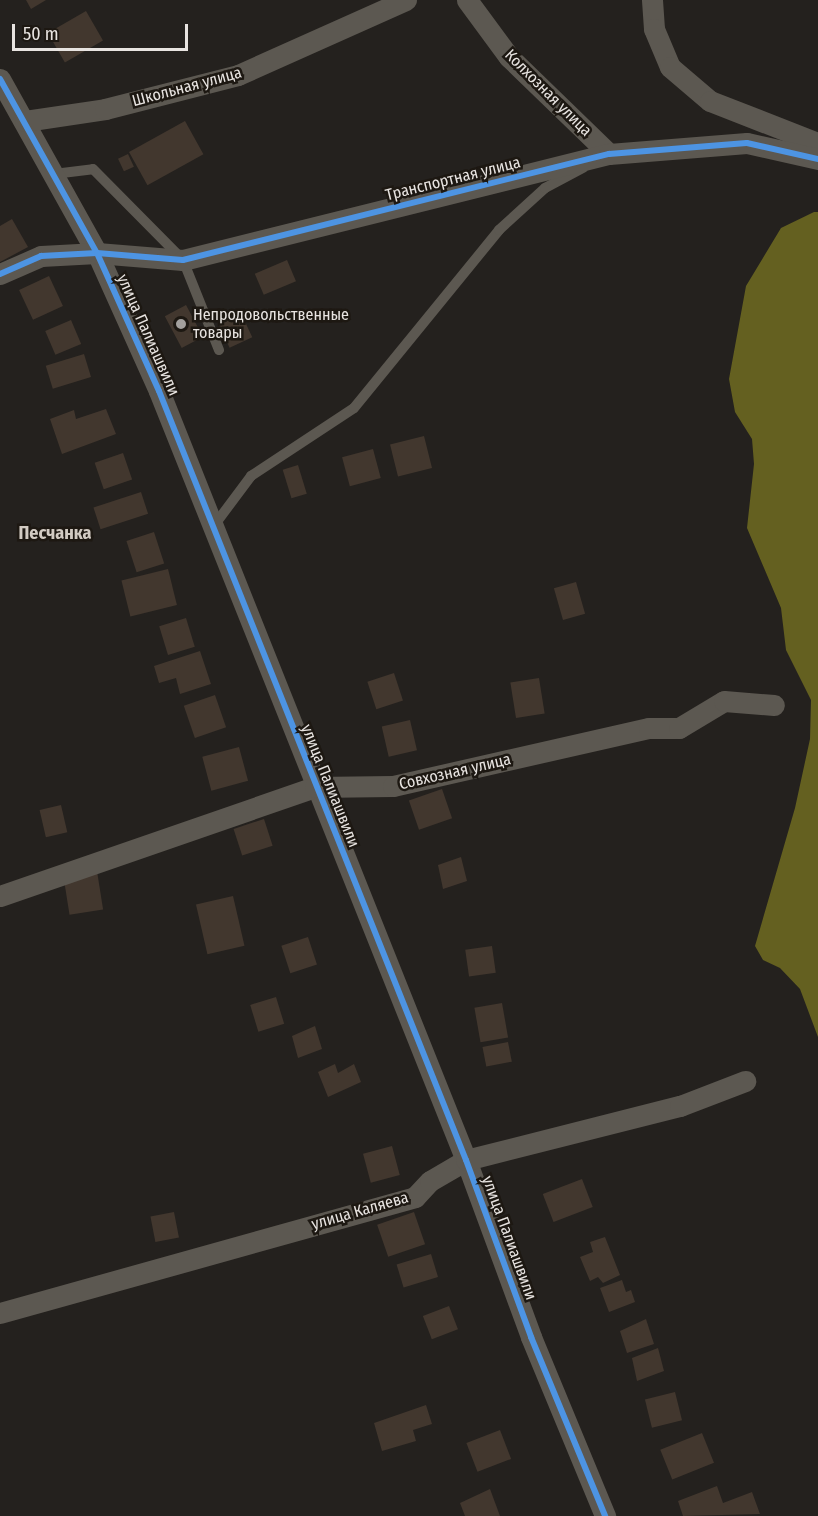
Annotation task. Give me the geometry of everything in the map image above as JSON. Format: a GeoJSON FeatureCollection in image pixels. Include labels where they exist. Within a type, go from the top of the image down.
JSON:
{"type":"FeatureCollection","features":[{"type":"Feature","properties":{"kind":"street","name":"Школьная улица"},"geometry":{"type":"LineString","coordinates":[[25,121],[105,109],[238,75],[406,0]]}},
{"type":"Feature","properties":{"kind":"street","name":"Колхозная улица"},"geometry":{"type":"LineString","coordinates":[[467,0],[509,57],[609,154]]}},
{"type":"Feature","properties":{"kind":"street"},"geometry":{"type":"LineString","coordinates":[[652,0],[654,28],[670,67],[710,101],[818,143]]}},
{"type":"Feature","properties":{"kind":"street","name":"улица Палиашвили"},"geometry":{"type":"LineString","coordinates":[[0,79],[97,253],[159,391],[315,787],[466,1160],[531,1336],[605,1516]]}},
{"type":"Feature","properties":{"kind":"street","name":"Транспортная улица"},"geometry":{"type":"LineString","coordinates":[[0,274],[41,256],[97,253],[183,260],[609,154],[747,143],[818,159]]}},
{"type":"Feature","properties":{"kind":"street","name":"Совхозная улица"},"geometry":{"type":"LineString","coordinates":[[0,896],[315,787],[393,786],[649,728],[679,728],[724,701],[774,705]]}},
{"type":"Feature","properties":{"kind":"street","name":"улица Каляева"},"geometry":{"type":"LineString","coordinates":[[0,1313],[415,1197],[430,1181],[466,1160],[680,1106],[745,1081]]}},
{"type":"Feature","properties":{"kind":"lane"},"geometry":{"type":"LineString","coordinates":[[213,528],[251,476],[354,408],[499,230],[545,188],[609,154]]}},
{"type":"Feature","properties":{"kind":"lane"},"geometry":{"type":"LineString","coordinates":[[54,174],[93,169],[183,260],[219,350]]}},
{"type":"Feature","properties":{"kind":"shaded area"},"geometry":{"type":"Polygon","coordinates":[[[818,212],[818,1037],[800,989],[780,968],[763,960],[755,946],[795,808],[810,739],[811,700],[786,650],[781,608],[747,528],[754,464],[752,439],[735,412],[729,379],[746,286],[781,228],[818,212]]]}},
{"type":"Feature","properties":{"kind":"building"},"geometry":{"type":"Polygon","coordinates":[[[26,0],[46,0],[31,9],[26,0]]]}},
{"type":"Feature","properties":{"kind":"building"},"geometry":{"type":"Polygon","coordinates":[[[86,11],[103,40],[65,62],[48,33],[86,11]]]}},
{"type":"Feature","properties":{"kind":"building"},"geometry":{"type":"Polygon","coordinates":[[[185,121],[203,154],[147,185],[129,152],[185,121]]]}},
{"type":"Feature","properties":{"kind":"building"},"geometry":{"type":"Polygon","coordinates":[[[128,154],[134,167],[124,171],[118,159],[128,154]]]}},
{"type":"Feature","properties":{"kind":"building"},"geometry":{"type":"Polygon","coordinates":[[[12,219],[28,247],[0,262],[0,226],[12,219]]]}},
{"type":"Feature","properties":{"kind":"building"},"geometry":{"type":"Polygon","coordinates":[[[287,260],[296,281],[264,295],[255,274],[287,260]]]}},
{"type":"Feature","properties":{"kind":"building"},"geometry":{"type":"Polygon","coordinates":[[[49,276],[63,306],[33,320],[19,290],[49,276]]]}},
{"type":"Feature","properties":{"kind":"building"},"geometry":{"type":"Polygon","coordinates":[[[186,305],[203,337],[182,348],[165,316],[186,305]]]}},
{"type":"Feature","properties":{"kind":"building"},"geometry":{"type":"Polygon","coordinates":[[[240,311],[252,337],[230,348],[217,322],[240,311]]]}},
{"type":"Feature","properties":{"kind":"building"},"geometry":{"type":"Polygon","coordinates":[[[71,320],[81,344],[55,355],[45,331],[71,320]]]}},
{"type":"Feature","properties":{"kind":"building"},"geometry":{"type":"Polygon","coordinates":[[[84,354],[91,377],[53,389],[46,366],[84,354]]]}},
{"type":"Feature","properties":{"kind":"building"},"geometry":{"type":"Polygon","coordinates":[[[106,409],[116,434],[62,454],[50,419],[74,410],[76,419],[106,409]]]}},
{"type":"Feature","properties":{"kind":"building"},"geometry":{"type":"Polygon","coordinates":[[[424,436],[432,468],[398,476],[390,444],[424,436]]]}},
{"type":"Feature","properties":{"kind":"building"},"geometry":{"type":"Polygon","coordinates":[[[373,449],[381,478],[350,486],[342,457],[373,449]]]}},
{"type":"Feature","properties":{"kind":"building"},"geometry":{"type":"Polygon","coordinates":[[[123,453],[132,479],[104,489],[95,463],[123,453]]]}},
{"type":"Feature","properties":{"kind":"building"},"geometry":{"type":"Polygon","coordinates":[[[298,465],[307,494],[291,498],[283,470],[298,465]]]}},
{"type":"Feature","properties":{"kind":"building"},"geometry":{"type":"Polygon","coordinates":[[[141,492],[148,514],[101,529],[93,507],[141,492]]]}},
{"type":"Feature","properties":{"kind":"building"},"geometry":{"type":"Polygon","coordinates":[[[154,532],[164,563],[137,572],[126,541],[154,532]]]}},
{"type":"Feature","properties":{"kind":"building"},"geometry":{"type":"Polygon","coordinates":[[[168,569],[177,605],[130,617],[121,581],[168,569]]]}},
{"type":"Feature","properties":{"kind":"building"},"geometry":{"type":"Polygon","coordinates":[[[576,582],[585,614],[563,620],[554,588],[576,582]]]}},
{"type":"Feature","properties":{"kind":"building"},"geometry":{"type":"Polygon","coordinates":[[[186,618],[195,647],[168,655],[159,626],[186,618]]]}},
{"type":"Feature","properties":{"kind":"building"},"geometry":{"type":"Polygon","coordinates":[[[200,651],[211,684],[180,694],[176,678],[159,683],[154,666],[200,651]]]}},
{"type":"Feature","properties":{"kind":"building"},"geometry":{"type":"Polygon","coordinates":[[[394,673],[403,701],[376,709],[367,682],[394,673]]]}},
{"type":"Feature","properties":{"kind":"building"},"geometry":{"type":"Polygon","coordinates":[[[539,678],[545,714],[516,718],[510,683],[539,678]]]}},
{"type":"Feature","properties":{"kind":"building"},"geometry":{"type":"Polygon","coordinates":[[[215,695],[226,727],[195,738],[184,706],[215,695]]]}},
{"type":"Feature","properties":{"kind":"building"},"geometry":{"type":"Polygon","coordinates":[[[410,720],[417,750],[389,757],[382,727],[410,720]]]}},
{"type":"Feature","properties":{"kind":"building"},"geometry":{"type":"Polygon","coordinates":[[[239,747],[248,781],[211,791],[202,757],[239,747]]]}},
{"type":"Feature","properties":{"kind":"building"},"geometry":{"type":"Polygon","coordinates":[[[442,789],[452,818],[419,830],[409,800],[442,789]]]}},
{"type":"Feature","properties":{"kind":"building"},"geometry":{"type":"Polygon","coordinates":[[[61,805],[67,832],[46,837],[40,810],[61,805]]]}},
{"type":"Feature","properties":{"kind":"building"},"geometry":{"type":"Polygon","coordinates":[[[264,819],[273,846],[242,856],[234,829],[264,819]]]}},
{"type":"Feature","properties":{"kind":"building"},"geometry":{"type":"Polygon","coordinates":[[[461,857],[467,881],[443,889],[438,865],[461,857]]]}},
{"type":"Feature","properties":{"kind":"building"},"geometry":{"type":"Polygon","coordinates":[[[97,871],[103,910],[70,915],[63,876],[97,871]]]}},
{"type":"Feature","properties":{"kind":"building"},"geometry":{"type":"Polygon","coordinates":[[[233,896],[244,946],[207,954],[196,905],[233,896]]]}},
{"type":"Feature","properties":{"kind":"building"},"geometry":{"type":"Polygon","coordinates":[[[308,937],[317,965],[290,973],[281,946],[308,937]]]}},
{"type":"Feature","properties":{"kind":"building"},"geometry":{"type":"Polygon","coordinates":[[[492,946],[496,973],[469,976],[465,950],[492,946]]]}},
{"type":"Feature","properties":{"kind":"building"},"geometry":{"type":"Polygon","coordinates":[[[276,997],[284,1024],[258,1032],[250,1005],[276,997]]]}},
{"type":"Feature","properties":{"kind":"building"},"geometry":{"type":"Polygon","coordinates":[[[502,1003],[508,1037],[481,1042],[474,1008],[502,1003]]]}},
{"type":"Feature","properties":{"kind":"building"},"geometry":{"type":"Polygon","coordinates":[[[315,1026],[322,1049],[298,1058],[292,1036],[315,1026]]]}},
{"type":"Feature","properties":{"kind":"building"},"geometry":{"type":"Polygon","coordinates":[[[508,1042],[512,1062],[486,1067],[482,1047],[508,1042]]]}},
{"type":"Feature","properties":{"kind":"building"},"geometry":{"type":"Polygon","coordinates":[[[335,1064],[338,1073],[354,1064],[361,1082],[328,1097],[318,1072],[335,1064]]]}},
{"type":"Feature","properties":{"kind":"building"},"geometry":{"type":"Polygon","coordinates":[[[392,1146],[400,1175],[371,1183],[363,1154],[392,1146]]]}},
{"type":"Feature","properties":{"kind":"building"},"geometry":{"type":"Polygon","coordinates":[[[582,1179],[593,1207],[554,1222],[543,1194],[582,1179]]]}},
{"type":"Feature","properties":{"kind":"building"},"geometry":{"type":"Polygon","coordinates":[[[174,1212],[179,1238],[155,1242],[150,1217],[174,1212]]]}},
{"type":"Feature","properties":{"kind":"building"},"geometry":{"type":"Polygon","coordinates":[[[414,1212],[425,1244],[388,1257],[377,1225],[414,1212]]]}},
{"type":"Feature","properties":{"kind":"building"},"geometry":{"type":"Polygon","coordinates":[[[605,1237],[620,1275],[603,1283],[598,1277],[590,1281],[580,1257],[593,1252],[590,1242],[605,1237]]]}},
{"type":"Feature","properties":{"kind":"building"},"geometry":{"type":"Polygon","coordinates":[[[431,1254],[438,1277],[404,1287],[397,1265],[431,1254]]]}},
{"type":"Feature","properties":{"kind":"building"},"geometry":{"type":"Polygon","coordinates":[[[622,1280],[626,1292],[631,1290],[635,1302],[609,1312],[600,1288],[622,1280]]]}},
{"type":"Feature","properties":{"kind":"building"},"geometry":{"type":"Polygon","coordinates":[[[449,1306],[458,1329],[432,1339],[423,1316],[449,1306]]]}},
{"type":"Feature","properties":{"kind":"building"},"geometry":{"type":"Polygon","coordinates":[[[646,1319],[654,1344],[627,1353],[620,1331],[646,1319]]]}},
{"type":"Feature","properties":{"kind":"building"},"geometry":{"type":"Polygon","coordinates":[[[658,1348],[664,1371],[637,1381],[632,1358],[658,1348]]]}},
{"type":"Feature","properties":{"kind":"building"},"geometry":{"type":"Polygon","coordinates":[[[675,1392],[682,1420],[652,1428],[645,1399],[675,1392]]]}},
{"type":"Feature","properties":{"kind":"building"},"geometry":{"type":"Polygon","coordinates":[[[426,1405],[432,1424],[413,1430],[416,1441],[382,1451],[374,1423],[426,1405]]]}},
{"type":"Feature","properties":{"kind":"building"},"geometry":{"type":"Polygon","coordinates":[[[500,1430],[511,1459],[478,1472],[466,1443],[500,1430]]]}},
{"type":"Feature","properties":{"kind":"building"},"geometry":{"type":"Polygon","coordinates":[[[702,1433],[714,1463],[672,1480],[660,1450],[702,1433]]]}},
{"type":"Feature","properties":{"kind":"building"},"geometry":{"type":"Polygon","coordinates":[[[717,1486],[723,1503],[752,1492],[760,1514],[683,1516],[678,1501],[717,1486]]]}},
{"type":"Feature","properties":{"kind":"building"},"geometry":{"type":"Polygon","coordinates":[[[490,1489],[500,1516],[465,1516],[460,1503],[490,1489]]]}},
{"type":"Feature","properties":{"kind":"cycle path"},"geometry":{"type":"LineString","coordinates":[[0,79],[97,253],[159,391],[466,1160],[531,1337],[605,1516]]}},
{"type":"Feature","properties":{"kind":"cycle path"},"geometry":{"type":"LineString","coordinates":[[0,274],[41,256],[97,253],[183,260],[609,154],[747,143],[818,159]]}},
{"type":"Feature","properties":{"kind":"place","name":"Непродовольственные товары"},"geometry":{"type":"Point","coordinates":[181,324]}},
{"type":"Feature","properties":{"kind":"district","name":"Песчанка"},"geometry":{"type":"Point","coordinates":[55,533]}}]}
